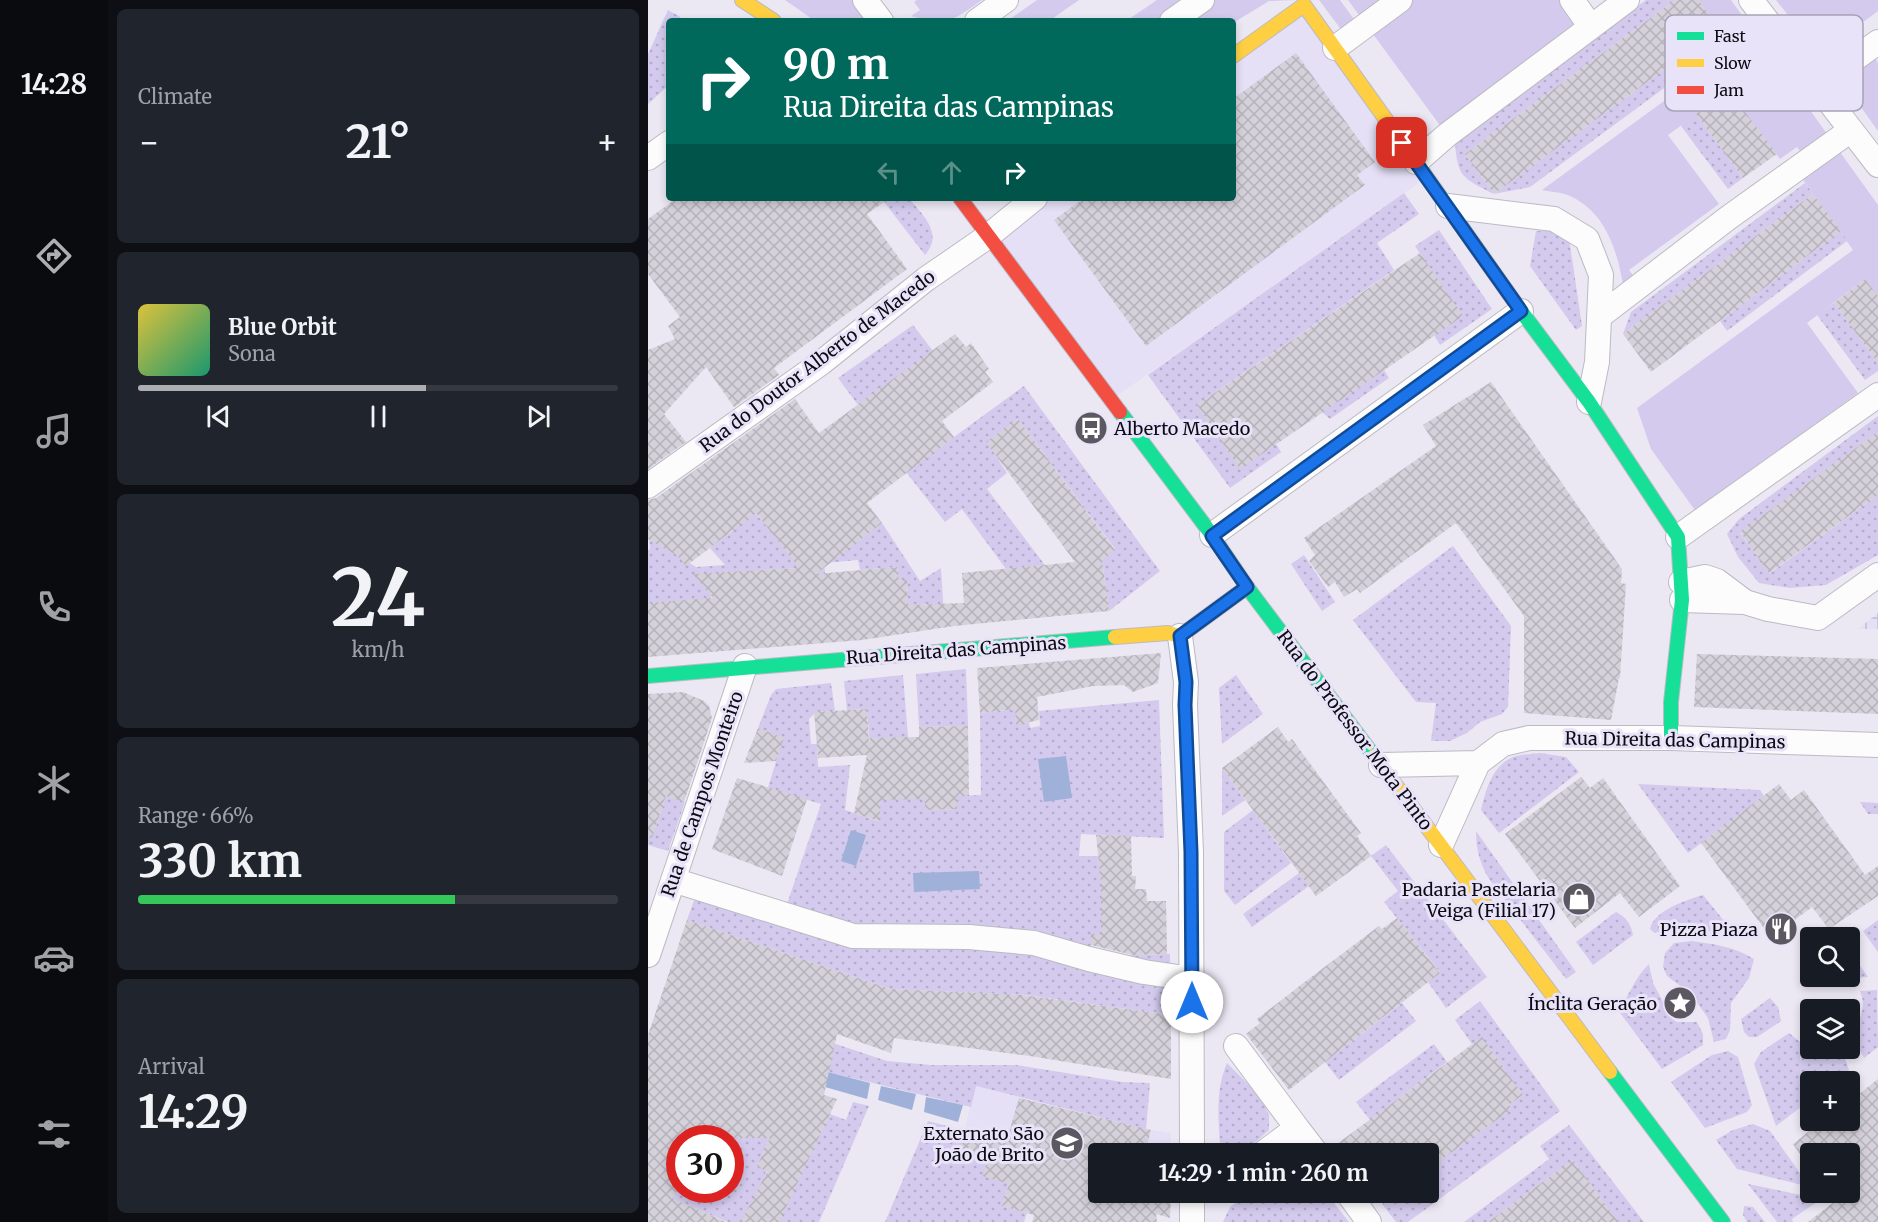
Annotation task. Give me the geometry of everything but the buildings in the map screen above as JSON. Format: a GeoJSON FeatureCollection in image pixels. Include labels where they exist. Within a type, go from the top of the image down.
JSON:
{"type":"FeatureCollection","features":[{"type":"Feature","properties":{"kind":"street"},"geometry":{"type":"LineString","coordinates":[[742,0],[769,18]]}},
{"type":"Feature","properties":{"kind":"street"},"geometry":{"type":"LineString","coordinates":[[865,0],[879,18]]}},
{"type":"Feature","properties":{"kind":"street"},"geometry":{"type":"LineString","coordinates":[[981,18],[1006,0]]}},
{"type":"Feature","properties":{"kind":"street"},"geometry":{"type":"LineString","coordinates":[[1176,18],[1202,0]]}},
{"type":"Feature","properties":{"kind":"street"},"geometry":{"type":"LineString","coordinates":[[1335,48],[1400,0]]}},
{"type":"Feature","properties":{"kind":"street"},"geometry":{"type":"LineString","coordinates":[[1572,0],[1591,27]]}},
{"type":"Feature","properties":{"kind":"street"},"geometry":{"type":"LineString","coordinates":[[1416,162],[1447,135],[1627,0]]}},
{"type":"Feature","properties":{"kind":"street"},"geometry":{"type":"LineString","coordinates":[[1751,0],[1763,15]]}},
{"type":"Feature","properties":{"kind":"street"},"geometry":{"type":"LineString","coordinates":[[1236,54],[1304,3],[1521,311],[1589,402],[1678,537],[1682,591],[1671,702],[1671,738]]}},
{"type":"Feature","properties":{"kind":"street"},"geometry":{"type":"LineString","coordinates":[[1863,53],[1878,42]]}},
{"type":"Feature","properties":{"kind":"street"},"geometry":{"type":"LineString","coordinates":[[1837,111],[1878,165]]}},
{"type":"Feature","properties":{"kind":"street"},"geometry":{"type":"LineString","coordinates":[[1600,316],[1728,218],[1851,130]]}},
{"type":"Feature","properties":{"kind":"street"},"geometry":{"type":"LineString","coordinates":[[648,158],[666,145]]}},
{"type":"Feature","properties":{"kind":"street","name":"Rua do Professor Mota Pinto"},"geometry":{"type":"LineString","coordinates":[[962,201],[1212,536],[1247,587],[1723,1222]]}},
{"type":"Feature","properties":{"kind":"street","name":"Rua do Doutor Alberto de Macedo"},"geometry":{"type":"LineString","coordinates":[[648,486],[821,363],[926,279],[987,237],[1031,201]]}},
{"type":"Feature","properties":{"kind":"street"},"geometry":{"type":"LineString","coordinates":[[1448,206],[1554,219],[1587,239],[1601,275],[1597,362],[1589,402]]}},
{"type":"Feature","properties":{"kind":"street"},"geometry":{"type":"LineString","coordinates":[[1212,536],[1521,311]]}},
{"type":"Feature","properties":{"kind":"street"},"geometry":{"type":"LineString","coordinates":[[1678,537],[1878,395]]}},
{"type":"Feature","properties":{"kind":"street"},"geometry":{"type":"LineString","coordinates":[[1682,591],[1818,618],[1878,575]]}},
{"type":"Feature","properties":{"kind":"street"},"geometry":{"type":"LineString","coordinates":[[1192,1143],[1191,852],[1186,682],[1180,636],[1247,587]]}},
{"type":"Feature","properties":{"kind":"street","name":"Rua Direita das Campinas"},"geometry":{"type":"LineString","coordinates":[[648,676],[745,666],[1168,633],[1180,636]]}},
{"type":"Feature","properties":{"kind":"street","name":"Rua de Campos Monteiro"},"geometry":{"type":"LineString","coordinates":[[648,955],[745,666]]}},
{"type":"Feature","properties":{"kind":"street","name":"Rua Direita das Campinas"},"geometry":{"type":"LineString","coordinates":[[1441,845],[1478,763],[1503,744],[1529,738],[1671,738],[1878,745]]}},
{"type":"Feature","properties":{"kind":"street"},"geometry":{"type":"LineString","coordinates":[[1381,765],[1478,763]]}},
{"type":"Feature","properties":{"kind":"street"},"geometry":{"type":"LineString","coordinates":[[673,880],[853,936],[969,937],[1034,943],[1143,972],[1192,979]]}},
{"type":"Feature","properties":{"kind":"street"},"geometry":{"type":"LineString","coordinates":[[1236,1046],[1309,1143]]}},
{"type":"Feature","properties":{"kind":"street"},"geometry":{"type":"LineString","coordinates":[[1277,1143],[1297,1128]]}},
{"type":"Feature","properties":{"kind":"street"},"geometry":{"type":"LineString","coordinates":[[1192,1203],[1192,1222]]}},
{"type":"Feature","properties":{"kind":"street"},"geometry":{"type":"LineString","coordinates":[[1355,1203],[1369,1222]]}},
{"type":"Feature","properties":{"kind":"shaded area"},"geometry":{"type":"Polygon","coordinates":[[[785,0],[854,0],[868,18],[811,18],[785,0]]]}},
{"type":"Feature","properties":{"kind":"shaded area"},"geometry":{"type":"Polygon","coordinates":[[[917,0],[982,0],[954,18],[911,16],[920,10],[914,2],[917,0]]]}},
{"type":"Feature","properties":{"kind":"shaded area"},"geometry":{"type":"Polygon","coordinates":[[[1037,0],[1079,0],[1053,18],[1011,18],[1037,0]]]}},
{"type":"Feature","properties":{"kind":"shaded area"},"geometry":{"type":"Polygon","coordinates":[[[1157,0],[1194,0],[1168,18],[1130,18],[1157,0]]]}},
{"type":"Feature","properties":{"kind":"shaded area"},"geometry":{"type":"Polygon","coordinates":[[[1214,0],[1297,0],[1269,1],[1236,21],[1236,18],[1190,18],[1214,0]]]}},
{"type":"Feature","properties":{"kind":"shaded area"},"geometry":{"type":"Polygon","coordinates":[[[1319,0],[1340,0],[1356,22],[1343,32],[1319,0]]]}},
{"type":"Feature","properties":{"kind":"shaded area"},"geometry":{"type":"Polygon","coordinates":[[[1348,0],[1572,0],[1591,27],[1447,135],[1348,0]]]}},
{"type":"Feature","properties":{"kind":"shaded area"},"geometry":{"type":"Polygon","coordinates":[[[1646,0],[1675,0],[1465,154],[1494,194],[1463,175],[1457,162],[1455,140],[1646,0]]]}},
{"type":"Feature","properties":{"kind":"shaded area"},"geometry":{"type":"Polygon","coordinates":[[[1698,0],[1731,0],[1742,15],[1709,15],[1698,0]]]}},
{"type":"Feature","properties":{"kind":"shaded area"},"geometry":{"type":"Polygon","coordinates":[[[1776,0],[1878,0],[1878,11],[1863,22],[1863,15],[1788,15],[1776,0]]]}},
{"type":"Feature","properties":{"kind":"shaded area"},"geometry":{"type":"Polygon","coordinates":[[[1304,5],[1427,177],[1111,400],[987,237],[1031,201],[1236,201],[1236,54],[1304,5]]]}},
{"type":"Feature","properties":{"kind":"shaded area"},"geometry":{"type":"Polygon","coordinates":[[[668,10],[679,16],[681,18],[666,18],[666,88],[648,104],[648,54],[668,10]]]}},
{"type":"Feature","properties":{"kind":"shaded area"},"geometry":{"type":"Polygon","coordinates":[[[1875,58],[1878,63],[1878,131],[1863,110],[1863,67],[1875,58]]]}},
{"type":"Feature","properties":{"kind":"shaded area"},"geometry":{"type":"Polygon","coordinates":[[[1665,69],[1665,87],[1530,187],[1494,194],[1665,69]]]}},
{"type":"Feature","properties":{"kind":"shaded area"},"geometry":{"type":"Polygon","coordinates":[[[1665,100],[1665,111],[1701,111],[1668,135],[1719,204],[1629,270],[1634,277],[1623,285],[1613,245],[1601,222],[1582,203],[1570,196],[1542,190],[1665,100]]]}},
{"type":"Feature","properties":{"kind":"shaded area"},"geometry":{"type":"Polygon","coordinates":[[[1744,111],[1811,111],[1878,205],[1878,296],[1865,279],[1807,323],[1858,393],[1710,500],[1702,520],[1651,449],[1637,408],[1853,250],[1801,177],[1812,168],[1797,147],[1780,159],[1744,111]]]}},
{"type":"Feature","properties":{"kind":"shaded area"},"geometry":{"type":"Polygon","coordinates":[[[1696,114],[1743,178],[1728,189],[1681,126],[1696,114]]]}},
{"type":"Feature","properties":{"kind":"shaded area"},"geometry":{"type":"Polygon","coordinates":[[[1805,183],[1813,194],[1623,334],[1631,312],[1805,183]]]}},
{"type":"Feature","properties":{"kind":"shaded area"},"geometry":{"type":"Polygon","coordinates":[[[1404,193],[1419,214],[1377,243],[1394,270],[1197,405],[1240,468],[1276,444],[1281,452],[1230,488],[1148,375],[1404,193]]]}},
{"type":"Feature","properties":{"kind":"shaded area"},"geometry":{"type":"Polygon","coordinates":[[[883,201],[912,201],[920,211],[932,232],[930,247],[925,255],[883,201]]]}},
{"type":"Feature","properties":{"kind":"shaded area"},"geometry":{"type":"Polygon","coordinates":[[[1439,230],[1492,309],[1440,345],[1434,335],[1462,316],[1415,246],[1439,230]]]}},
{"type":"Feature","properties":{"kind":"shaded area"},"geometry":{"type":"Polygon","coordinates":[[[1559,230],[1569,238],[1582,326],[1576,330],[1530,266],[1536,231],[1559,230]]]}},
{"type":"Feature","properties":{"kind":"shaded area"},"geometry":{"type":"Polygon","coordinates":[[[1841,231],[1847,241],[1727,331],[1720,321],[1841,231]]]}},
{"type":"Feature","properties":{"kind":"shaded area"},"geometry":{"type":"Polygon","coordinates":[[[1834,303],[1878,363],[1878,371],[1865,380],[1817,315],[1834,303]]]}},
{"type":"Feature","properties":{"kind":"shaded area"},"geometry":{"type":"Polygon","coordinates":[[[913,325],[933,351],[858,405],[838,378],[913,325]]]}},
{"type":"Feature","properties":{"kind":"shaded area"},"geometry":{"type":"Polygon","coordinates":[[[1384,370],[1389,378],[1330,419],[1322,412],[1384,370]]]}},
{"type":"Feature","properties":{"kind":"shaded area"},"geometry":{"type":"Polygon","coordinates":[[[1024,386],[1160,571],[1109,611],[1102,560],[1115,549],[1018,419],[987,442],[1007,473],[987,489],[1045,565],[1006,569],[962,509],[945,522],[906,472],[1024,386]]]}},
{"type":"Feature","properties":{"kind":"shaded area"},"geometry":{"type":"Polygon","coordinates":[[[1878,416],[1878,432],[1740,533],[1770,573],[1878,495],[1878,555],[1826,585],[1790,588],[1759,583],[1738,557],[1727,534],[1739,519],[1878,416]]]}},
{"type":"Feature","properties":{"kind":"shaded area"},"geometry":{"type":"Polygon","coordinates":[[[753,510],[770,531],[852,528],[860,540],[882,523],[920,581],[941,568],[944,616],[936,604],[908,605],[907,580],[899,580],[897,567],[860,570],[858,560],[824,563],[825,574],[813,575],[799,568],[760,570],[711,594],[712,604],[648,603],[648,550],[650,549],[648,521],[678,556],[696,567],[725,565],[710,548],[734,530],[729,521],[753,510]]]}},
{"type":"Feature","properties":{"kind":"shaded area"},"geometry":{"type":"Polygon","coordinates":[[[1453,546],[1511,626],[1508,707],[1502,714],[1480,722],[1467,733],[1450,741],[1431,741],[1436,703],[1416,702],[1353,620],[1453,546]]]}},
{"type":"Feature","properties":{"kind":"shaded area"},"geometry":{"type":"Polygon","coordinates":[[[1304,555],[1335,602],[1322,611],[1291,564],[1304,555]]]}},
{"type":"Feature","properties":{"kind":"shaded area"},"geometry":{"type":"Polygon","coordinates":[[[1878,613],[1878,629],[1858,629],[1878,613]]]}},
{"type":"Feature","properties":{"kind":"shaded area"},"geometry":{"type":"Polygon","coordinates":[[[966,669],[968,726],[919,727],[916,674],[966,669]]]}},
{"type":"Feature","properties":{"kind":"shaded area"},"geometry":{"type":"Polygon","coordinates":[[[903,675],[910,799],[925,799],[925,810],[957,809],[957,796],[981,795],[980,713],[1015,709],[1016,724],[1029,722],[1030,728],[1040,726],[1039,711],[1159,700],[1164,838],[1081,834],[1079,856],[1098,856],[1101,876],[1101,934],[1091,934],[1091,956],[1170,954],[1171,1015],[1025,995],[890,989],[687,920],[696,895],[786,907],[821,804],[768,788],[783,738],[758,728],[771,695],[776,689],[831,683],[835,711],[816,712],[809,719],[811,744],[817,744],[818,767],[850,765],[845,810],[878,821],[887,750],[870,747],[867,709],[847,710],[844,681],[903,675]]]}},
{"type":"Feature","properties":{"kind":"shaded area"},"geometry":{"type":"Polygon","coordinates":[[[1236,675],[1263,714],[1222,744],[1219,688],[1236,675]]]}},
{"type":"Feature","properties":{"kind":"shaded area"},"geometry":{"type":"Polygon","coordinates":[[[1540,753],[1566,757],[1579,772],[1499,833],[1481,810],[1492,778],[1508,759],[1519,755],[1540,753]]]}},
{"type":"Feature","properties":{"kind":"shaded area"},"geometry":{"type":"Polygon","coordinates":[[[1222,768],[1245,800],[1222,816],[1222,768]]]}},
{"type":"Feature","properties":{"kind":"shaded area"},"geometry":{"type":"Polygon","coordinates":[[[1638,784],[1760,790],[1764,796],[1688,853],[1638,784]]]}},
{"type":"Feature","properties":{"kind":"shaded area"},"geometry":{"type":"Polygon","coordinates":[[[666,796],[685,802],[668,851],[648,845],[648,825],[656,827],[666,796]]]}},
{"type":"Feature","properties":{"kind":"shaded area"},"geometry":{"type":"Polygon","coordinates":[[[1860,802],[1878,803],[1878,814],[1868,814],[1860,802]]]}},
{"type":"Feature","properties":{"kind":"shaded area"},"geometry":{"type":"Polygon","coordinates":[[[1253,810],[1291,863],[1235,905],[1224,891],[1224,832],[1253,810]]]}},
{"type":"Feature","properties":{"kind":"shaded area"},"geometry":{"type":"Polygon","coordinates":[[[1476,831],[1576,972],[1566,979],[1489,879],[1479,856],[1476,831]]]}},
{"type":"Feature","properties":{"kind":"shaded area"},"geometry":{"type":"Polygon","coordinates":[[[1386,845],[1487,977],[1446,1008],[1428,982],[1440,972],[1384,902],[1398,891],[1371,856],[1386,845]]]}},
{"type":"Feature","properties":{"kind":"shaded area"},"geometry":{"type":"Polygon","coordinates":[[[1299,873],[1309,886],[1252,927],[1243,914],[1299,873]]]}},
{"type":"Feature","properties":{"kind":"shaded area"},"geometry":{"type":"Polygon","coordinates":[[[1703,895],[1725,922],[1718,933],[1678,929],[1655,933],[1650,929],[1653,922],[1664,911],[1703,895]]]}},
{"type":"Feature","properties":{"kind":"shaded area"},"geometry":{"type":"Polygon","coordinates":[[[1616,912],[1628,921],[1633,935],[1593,965],[1576,942],[1616,912]]]}},
{"type":"Feature","properties":{"kind":"shaded area"},"geometry":{"type":"Polygon","coordinates":[[[1878,920],[1878,952],[1863,931],[1878,920]]]}},
{"type":"Feature","properties":{"kind":"shaded area"},"geometry":{"type":"Polygon","coordinates":[[[1692,941],[1732,949],[1754,959],[1749,978],[1731,1003],[1730,1030],[1726,1039],[1714,1042],[1708,1018],[1691,994],[1667,976],[1663,967],[1665,953],[1674,943],[1692,941]]]}},
{"type":"Feature","properties":{"kind":"shaded area"},"geometry":{"type":"Polygon","coordinates":[[[1649,964],[1653,983],[1672,1019],[1677,1022],[1697,1022],[1703,1034],[1703,1045],[1662,1069],[1618,1010],[1649,964]]]}},
{"type":"Feature","properties":{"kind":"shaded area"},"geometry":{"type":"Polygon","coordinates":[[[1860,965],[1868,977],[1860,978],[1860,965]]]}},
{"type":"Feature","properties":{"kind":"shaded area"},"geometry":{"type":"Polygon","coordinates":[[[664,987],[887,1061],[931,1065],[1016,1065],[1122,1082],[1150,1083],[1146,1129],[976,1086],[971,1107],[828,1072],[656,1014],[664,987]]]}},
{"type":"Feature","properties":{"kind":"shaded area"},"geometry":{"type":"Polygon","coordinates":[[[1877,990],[1878,1047],[1864,1058],[1860,1051],[1860,1018],[1863,1003],[1860,991],[1877,990]]]}},
{"type":"Feature","properties":{"kind":"shaded area"},"geometry":{"type":"Polygon","coordinates":[[[1770,998],[1778,1007],[1781,1021],[1757,1037],[1749,1037],[1744,1032],[1741,1019],[1770,998]]]}},
{"type":"Feature","properties":{"kind":"shaded area"},"geometry":{"type":"Polygon","coordinates":[[[1480,1001],[1560,1111],[1439,1199],[1439,1156],[1463,1138],[1466,1142],[1511,1109],[1509,1105],[1523,1095],[1482,1038],[1472,1044],[1455,1020],[1480,1001]]]}},
{"type":"Feature","properties":{"kind":"shaded area"},"geometry":{"type":"Polygon","coordinates":[[[1402,1003],[1416,1021],[1339,1080],[1325,1062],[1402,1003]]]}},
{"type":"Feature","properties":{"kind":"shaded area"},"geometry":{"type":"Polygon","coordinates":[[[1789,1033],[1800,1041],[1800,1059],[1845,1059],[1849,1070],[1800,1071],[1800,1108],[1776,1126],[1754,1064],[1761,1052],[1789,1033]]]}},
{"type":"Feature","properties":{"kind":"shaded area"},"geometry":{"type":"Polygon","coordinates":[[[1434,1044],[1447,1062],[1370,1120],[1356,1102],[1434,1044]]]}},
{"type":"Feature","properties":{"kind":"shaded area"},"geometry":{"type":"Polygon","coordinates":[[[1728,1051],[1738,1057],[1752,1105],[1747,1112],[1705,1128],[1671,1082],[1712,1055],[1728,1051]]]}},
{"type":"Feature","properties":{"kind":"shaded area"},"geometry":{"type":"Polygon","coordinates":[[[1227,1063],[1261,1097],[1269,1115],[1269,1130],[1254,1143],[1220,1143],[1218,1113],[1223,1073],[1227,1063]]]}},
{"type":"Feature","properties":{"kind":"shaded area","name":"Externato São João de Brito"},"geometry":{"type":"Polygon","coordinates":[[[975,1086],[1139,1128],[1171,1133],[1171,1143],[1088,1143],[1088,1193],[959,1153],[975,1086]]]}},
{"type":"Feature","properties":{"kind":"shaded area"},"geometry":{"type":"Polygon","coordinates":[[[853,1102],[869,1106],[819,1222],[728,1222],[691,1207],[684,1222],[656,1209],[666,1188],[666,1203],[744,1203],[744,1125],[734,1125],[745,1104],[778,1121],[757,1166],[766,1171],[765,1175],[784,1209],[830,1114],[846,1120],[853,1102]]]}},
{"type":"Feature","properties":{"kind":"shaded area"},"geometry":{"type":"Polygon","coordinates":[[[928,1121],[966,1131],[960,1153],[987,1161],[1009,1184],[1002,1206],[1027,1213],[1024,1222],[885,1222],[928,1121]]]}},
{"type":"Feature","properties":{"kind":"shaded area"},"geometry":{"type":"Polygon","coordinates":[[[1753,1124],[1770,1131],[1800,1173],[1800,1185],[1737,1169],[1716,1140],[1733,1130],[1753,1124]]]}},
{"type":"Feature","properties":{"kind":"shaded area"},"geometry":{"type":"Polygon","coordinates":[[[1569,1125],[1644,1222],[1608,1222],[1614,1217],[1573,1160],[1488,1222],[1464,1222],[1549,1159],[1540,1146],[1569,1125]]]}},
{"type":"Feature","properties":{"kind":"shaded area"},"geometry":{"type":"Polygon","coordinates":[[[1748,1184],[1800,1195],[1800,1203],[1815,1203],[1792,1219],[1793,1222],[1777,1222],[1748,1184]]]}},
{"type":"Feature","properties":{"kind":"shaded area","name":"Externato São João de Brito"},"geometry":{"type":"Polygon","coordinates":[[[1121,1203],[1171,1203],[1170,1218],[1121,1203]]]}},
{"type":"Feature","properties":{"kind":"shaded area"},"geometry":{"type":"Polygon","coordinates":[[[1235,1203],[1334,1203],[1349,1222],[1223,1222],[1230,1207],[1235,1203]]]}},
{"type":"Feature","properties":{"kind":"shaded area"},"geometry":{"type":"Polygon","coordinates":[[[1434,1203],[1408,1222],[1396,1222],[1382,1204],[1434,1203]]]}},
{"type":"Feature","properties":{"kind":"shaded area"},"geometry":{"type":"Polygon","coordinates":[[[1744,1206],[1753,1207],[1765,1222],[1747,1222],[1743,1215],[1744,1206]]]}},
{"type":"Feature","properties":{"kind":"water"},"geometry":{"type":"Polygon","coordinates":[[[1066,756],[1072,798],[1044,802],[1038,759],[1066,756]]]}},
{"type":"Feature","properties":{"kind":"water"},"geometry":{"type":"Polygon","coordinates":[[[851,830],[866,835],[856,866],[841,861],[851,830]]]}},
{"type":"Feature","properties":{"kind":"water"},"geometry":{"type":"Polygon","coordinates":[[[979,871],[980,889],[914,892],[913,873],[979,871]]]}},
{"type":"Feature","properties":{"kind":"water"},"geometry":{"type":"Polygon","coordinates":[[[828,1072],[870,1083],[867,1099],[825,1087],[828,1072]]]}},
{"type":"Feature","properties":{"kind":"water"},"geometry":{"type":"Polygon","coordinates":[[[881,1086],[916,1094],[912,1110],[878,1100],[881,1086]]]}},
{"type":"Feature","properties":{"kind":"water"},"geometry":{"type":"Polygon","coordinates":[[[926,1097],[963,1105],[958,1122],[924,1112],[926,1097]]]}},
{"type":"Feature","properties":{"kind":"traffic: fast"},"geometry":{"type":"LineString","coordinates":[[1397,135],[1521,311],[1589,402],[1678,537],[1682,600],[1671,702],[1671,738]]}},
{"type":"Feature","properties":{"kind":"traffic: fast"},"geometry":{"type":"LineString","coordinates":[[1120,412],[1374,756]]}},
{"type":"Feature","properties":{"kind":"traffic: fast"},"geometry":{"type":"LineString","coordinates":[[648,676],[1115,637]]}},
{"type":"Feature","properties":{"kind":"traffic: fast"},"geometry":{"type":"LineString","coordinates":[[1610,1072],[1723,1222]]}},
{"type":"Feature","properties":{"kind":"traffic: slow"},"geometry":{"type":"LineString","coordinates":[[742,0],[769,18]]}},
{"type":"Feature","properties":{"kind":"traffic: slow"},"geometry":{"type":"LineString","coordinates":[[1236,54],[1304,5],[1397,135]]}},
{"type":"Feature","properties":{"kind":"traffic: slow"},"geometry":{"type":"LineString","coordinates":[[1115,637],[1168,633],[1180,636],[1247,587]]}},
{"type":"Feature","properties":{"kind":"traffic: slow"},"geometry":{"type":"LineString","coordinates":[[1374,756],[1610,1072]]}},
{"type":"Feature","properties":{"kind":"traffic: jam"},"geometry":{"type":"LineString","coordinates":[[962,201],[1120,412]]}},
{"type":"Feature","properties":{"kind":"place","name":"Alberto Macedo"},"geometry":{"type":"Point","coordinates":[1091,428]}},
{"type":"Feature","properties":{"kind":"place","name":"Padaria Pastelaria Veiga (Filial 17)"},"geometry":{"type":"Point","coordinates":[1579,899]}},
{"type":"Feature","properties":{"kind":"place","name":"Pizza Piaza"},"geometry":{"type":"Point","coordinates":[1781,929]}},
{"type":"Feature","properties":{"kind":"place","name":"Ínclita Geração"},"geometry":{"type":"Point","coordinates":[1680,1003]}},
{"type":"Feature","properties":{"kind":"place","name":"Externato São João de Brito"},"geometry":{"type":"Point","coordinates":[1067,1143]}},
{"type":"Feature","properties":{"kind":"route"},"geometry":{"type":"LineString","coordinates":[[1192,1002],[1191,852],[1186,682],[1180,636],[1247,587],[1212,536],[1521,311],[1402,143]]}}]}
